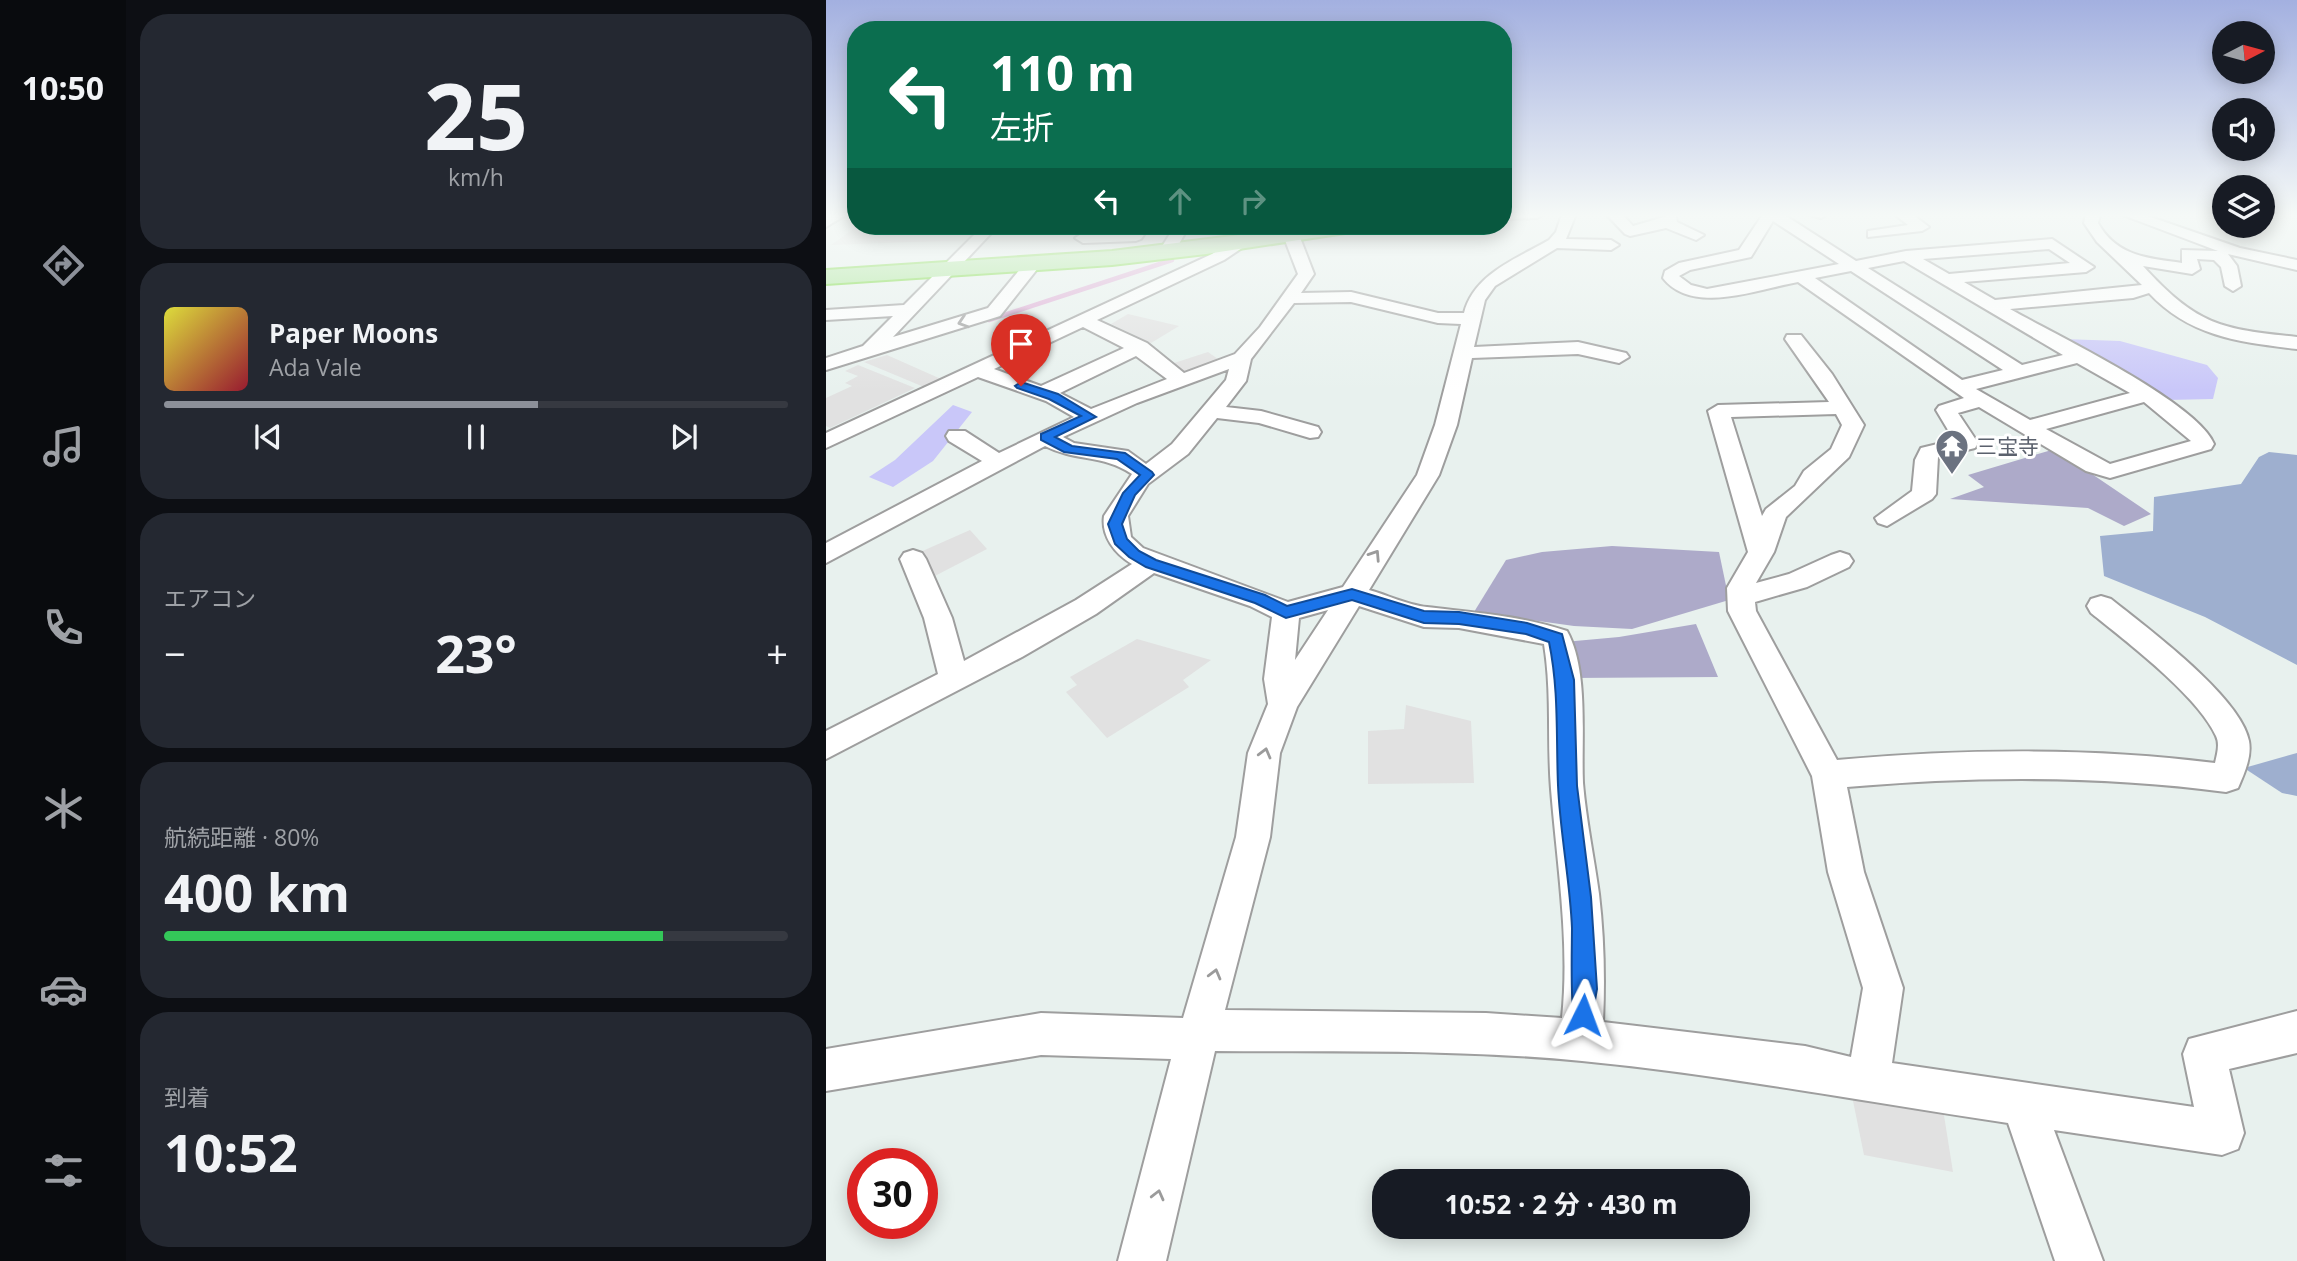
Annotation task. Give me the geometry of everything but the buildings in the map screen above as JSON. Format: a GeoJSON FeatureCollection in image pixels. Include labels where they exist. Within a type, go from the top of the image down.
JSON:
{"type":"FeatureCollection","features":[{"type":"Feature","properties":{"kind":"highway"},"geometry":{"type":"LineString","coordinates":[[826,277],[883,273]]}},
{"type":"Feature","properties":{"kind":"street"},"geometry":{"type":"LineString","coordinates":[[871,349],[945,273]]}},
{"type":"Feature","properties":{"kind":"street"},"geometry":{"type":"LineString","coordinates":[[826,364],[994,312],[1026,273]]}},
{"type":"Feature","properties":{"kind":"street"},"geometry":{"type":"LineString","coordinates":[[826,441],[1083,321],[1176,273]]}},
{"type":"Feature","properties":{"kind":"street"},"geometry":{"type":"LineString","coordinates":[[1306,273],[1266,331],[1242,358],[1236,381],[1180,449],[1129,493],[1115,524],[1120,540],[1134,554],[1151,563],[1260,599],[1286,612],[1352,594],[1424,617],[1459,618],[1527,629],[1557,638],[1565,680],[1567,786],[1581,897],[1586,989],[1581,1040]]}},
{"type":"Feature","properties":{"kind":"street"},"geometry":{"type":"LineString","coordinates":[[1142,1261],[1198,1034],[1253,837],[1264,753],[1283,704],[1318,653],[1428,475],[1445,430],[1476,300],[1489,282],[1504,273]]}},
{"type":"Feature","properties":{"kind":"street"},"geometry":{"type":"LineString","coordinates":[[1673,273],[1671,278],[1685,289],[1707,293],[1821,273]]}},
{"type":"Feature","properties":{"kind":"street"},"geometry":{"type":"LineString","coordinates":[[1864,273],[2019,372]]}},
{"type":"Feature","properties":{"kind":"street"},"geometry":{"type":"LineString","coordinates":[[1801,277],[1959,387],[2094,466],[2110,471],[2203,444],[2199,434],[2147,395],[1936,273]]}},
{"type":"Feature","properties":{"kind":"street"},"geometry":{"type":"LineString","coordinates":[[1947,279],[2018,273]]}},
{"type":"Feature","properties":{"kind":"street"},"geometry":{"type":"LineString","coordinates":[[2139,273],[2151,287],[2190,320],[2247,336],[2297,343]]}},
{"type":"Feature","properties":{"kind":"street"},"geometry":{"type":"LineString","coordinates":[[2230,273],[2232,286]]}},
{"type":"Feature","properties":{"kind":"street"},"geometry":{"type":"LineString","coordinates":[[1994,305],[2133,293],[2151,287]]}},
{"type":"Feature","properties":{"kind":"street"},"geometry":{"type":"LineString","coordinates":[[1287,299],[1351,297],[1382,289]]}},
{"type":"Feature","properties":{"kind":"street"},"geometry":{"type":"LineString","coordinates":[[1351,297],[1438,318],[1471,319]]}},
{"type":"Feature","properties":{"kind":"street"},"geometry":{"type":"LineString","coordinates":[[826,315],[909,310]]}},
{"type":"Feature","properties":{"kind":"street"},"geometry":{"type":"LineString","coordinates":[[1083,321],[1116,332],[1140,347],[1182,381]]}},
{"type":"Feature","properties":{"kind":"street"},"geometry":{"type":"LineString","coordinates":[[1794,338],[1825,378],[1853,425],[1841,452],[1812,476],[1804,490],[1775,514],[1760,552],[1740,588],[1740,597],[1742,611],[1828,775],[1846,872],[1883,988],[1868,1079]]}},
{"type":"Feature","properties":{"kind":"street"},"geometry":{"type":"LineString","coordinates":[[1042,393],[1140,347]]}},
{"type":"Feature","properties":{"kind":"street"},"geometry":{"type":"LineString","coordinates":[[1465,353],[1578,348],[1619,357]]}},
{"type":"Feature","properties":{"kind":"street"},"geometry":{"type":"LineString","coordinates":[[1959,387],[2081,356]]}},
{"type":"Feature","properties":{"kind":"street"},"geometry":{"type":"LineString","coordinates":[[832,545],[1045,437],[1242,358]]}},
{"type":"Feature","properties":{"kind":"street"},"geometry":{"type":"LineString","coordinates":[[977,370],[1042,393],[1090,417]]}},
{"type":"Feature","properties":{"kind":"street"},"geometry":{"type":"LineString","coordinates":[[2028,427],[2147,395]]}},
{"type":"Feature","properties":{"kind":"street"},"geometry":{"type":"LineString","coordinates":[[1887,518],[1924,494],[1926,460],[1929,453],[1967,443],[1946,410],[1981,400]]}},
{"type":"Feature","properties":{"kind":"street"},"geometry":{"type":"LineString","coordinates":[[1760,552],[1746,509],[1731,446],[1718,411],[1842,408]]}},
{"type":"Feature","properties":{"kind":"street"},"geometry":{"type":"LineString","coordinates":[[1211,411],[1261,417],[1310,432]]}},
{"type":"Feature","properties":{"kind":"street"},"geometry":{"type":"LineString","coordinates":[[957,436],[998,462]]}},
{"type":"Feature","properties":{"kind":"street"},"geometry":{"type":"LineString","coordinates":[[1045,437],[1069,449],[1120,456],[1148,475]]}},
{"type":"Feature","properties":{"kind":"street"},"geometry":{"type":"LineString","coordinates":[[913,559],[939,618],[954,679]]}},
{"type":"Feature","properties":{"kind":"street"},"geometry":{"type":"LineString","coordinates":[[1740,597],[1798,581],[1840,561]]}},
{"type":"Feature","properties":{"kind":"street"},"geometry":{"type":"LineString","coordinates":[[826,746],[1086,607],[1151,563]]}},
{"type":"Feature","properties":{"kind":"street"},"geometry":{"type":"LineString","coordinates":[[1828,775],[1931,765],[2160,768],[2226,778],[2233,754],[2233,737],[2218,716],[2162,657],[2101,606]]}},
{"type":"Feature","properties":{"kind":"street"},"geometry":{"type":"LineString","coordinates":[[1283,704],[1279,679],[1286,612]]}},
{"type":"Feature","properties":{"kind":"street"},"geometry":{"type":"LineString","coordinates":[[826,1070],[1041,1034],[1486,1034],[1581,1040],[1805,1067],[2023,1104],[2222,1133],[2204,1054],[2297,1032]]}},
{"type":"Feature","properties":{"kind":"street"},"geometry":{"type":"LineString","coordinates":[[2023,1104],[2079,1261]]}},
{"type":"Feature","properties":{"kind":"shaded area"},"geometry":{"type":"Polygon","coordinates":[[[1128,314],[1179,326],[1151,343],[1111,324],[1128,314]]]}},
{"type":"Feature","properties":{"kind":"shaded area"},"geometry":{"type":"Polygon","coordinates":[[[2063,339],[2120,341],[2207,365],[2218,378],[2213,399],[2167,400],[2063,339]]]}},
{"type":"Feature","properties":{"kind":"shaded area"},"geometry":{"type":"Polygon","coordinates":[[[1208,352],[1222,362],[1185,377],[1171,364],[1208,352]]]}},
{"type":"Feature","properties":{"kind":"shaded area"},"geometry":{"type":"Polygon","coordinates":[[[887,355],[941,379],[924,387],[864,362],[887,355]]]}},
{"type":"Feature","properties":{"kind":"shaded area"},"geometry":{"type":"Polygon","coordinates":[[[858,365],[915,388],[830,428],[826,426],[826,398],[852,386],[845,383],[858,376],[845,371],[858,365]]]}},
{"type":"Feature","properties":{"kind":"shaded area"},"geometry":{"type":"Polygon","coordinates":[[[953,405],[972,412],[933,461],[893,487],[869,477],[895,460],[953,405]]]}},
{"type":"Feature","properties":{"kind":"shaded area"},"geometry":{"type":"Polygon","coordinates":[[[2055,449],[2151,514],[2124,526],[2088,508],[1950,499],[1984,487],[1968,475],[2055,449]]]}},
{"type":"Feature","properties":{"kind":"shaded area"},"geometry":{"type":"Polygon","coordinates":[[[2269,452],[2297,455],[2297,665],[2205,617],[2104,576],[2100,536],[2153,531],[2154,497],[2241,484],[2259,457],[2269,452]]]}},
{"type":"Feature","properties":{"kind":"shaded area"},"geometry":{"type":"Polygon","coordinates":[[[970,530],[987,549],[929,579],[918,553],[970,530]]]}},
{"type":"Feature","properties":{"kind":"shaded area"},"geometry":{"type":"Polygon","coordinates":[[[1612,546],[1719,552],[1729,600],[1632,629],[1574,626],[1474,612],[1506,560],[1542,552],[1612,546]]]}},
{"type":"Feature","properties":{"kind":"shaded area"},"geometry":{"type":"Polygon","coordinates":[[[1696,624],[1718,677],[1570,678],[1564,642],[1619,637],[1696,624]]]}},
{"type":"Feature","properties":{"kind":"shaded area"},"geometry":{"type":"Polygon","coordinates":[[[1137,639],[1211,660],[1183,680],[1189,687],[1107,738],[1066,692],[1077,685],[1070,677],[1137,639]]]}},
{"type":"Feature","properties":{"kind":"shaded area"},"geometry":{"type":"Polygon","coordinates":[[[1406,705],[1471,721],[1474,783],[1368,784],[1368,731],[1404,729],[1406,705]]]}},
{"type":"Feature","properties":{"kind":"shaded area"},"geometry":{"type":"Polygon","coordinates":[[[2297,753],[2297,796],[2282,793],[2244,768],[2297,753]]]}},
{"type":"Feature","properties":{"kind":"shaded area"},"geometry":{"type":"Polygon","coordinates":[[[1852,1096],[1943,1109],[1953,1172],[1864,1155],[1852,1096]]]}},
{"type":"Feature","properties":{"kind":"waterway"},"geometry":{"type":"LineString","coordinates":[[989,320],[1133,273]]}},
{"type":"Feature","properties":{"kind":"place","name":"三宝寺"},"geometry":{"type":"Point","coordinates":[1952,476]}},
{"type":"Feature","properties":{"kind":"route"},"geometry":{"type":"LineString","coordinates":[[1021,386],[1054,397],[1090,417],[1045,437],[1069,449],[1120,456],[1148,475],[1139,480],[1129,493],[1116,516],[1115,524],[1120,540],[1134,554],[1151,563],[1260,599],[1286,612],[1352,594],[1424,617],[1459,618],[1527,629],[1557,638],[1565,680],[1567,786],[1581,897],[1586,989],[1583,1015]]}}]}
